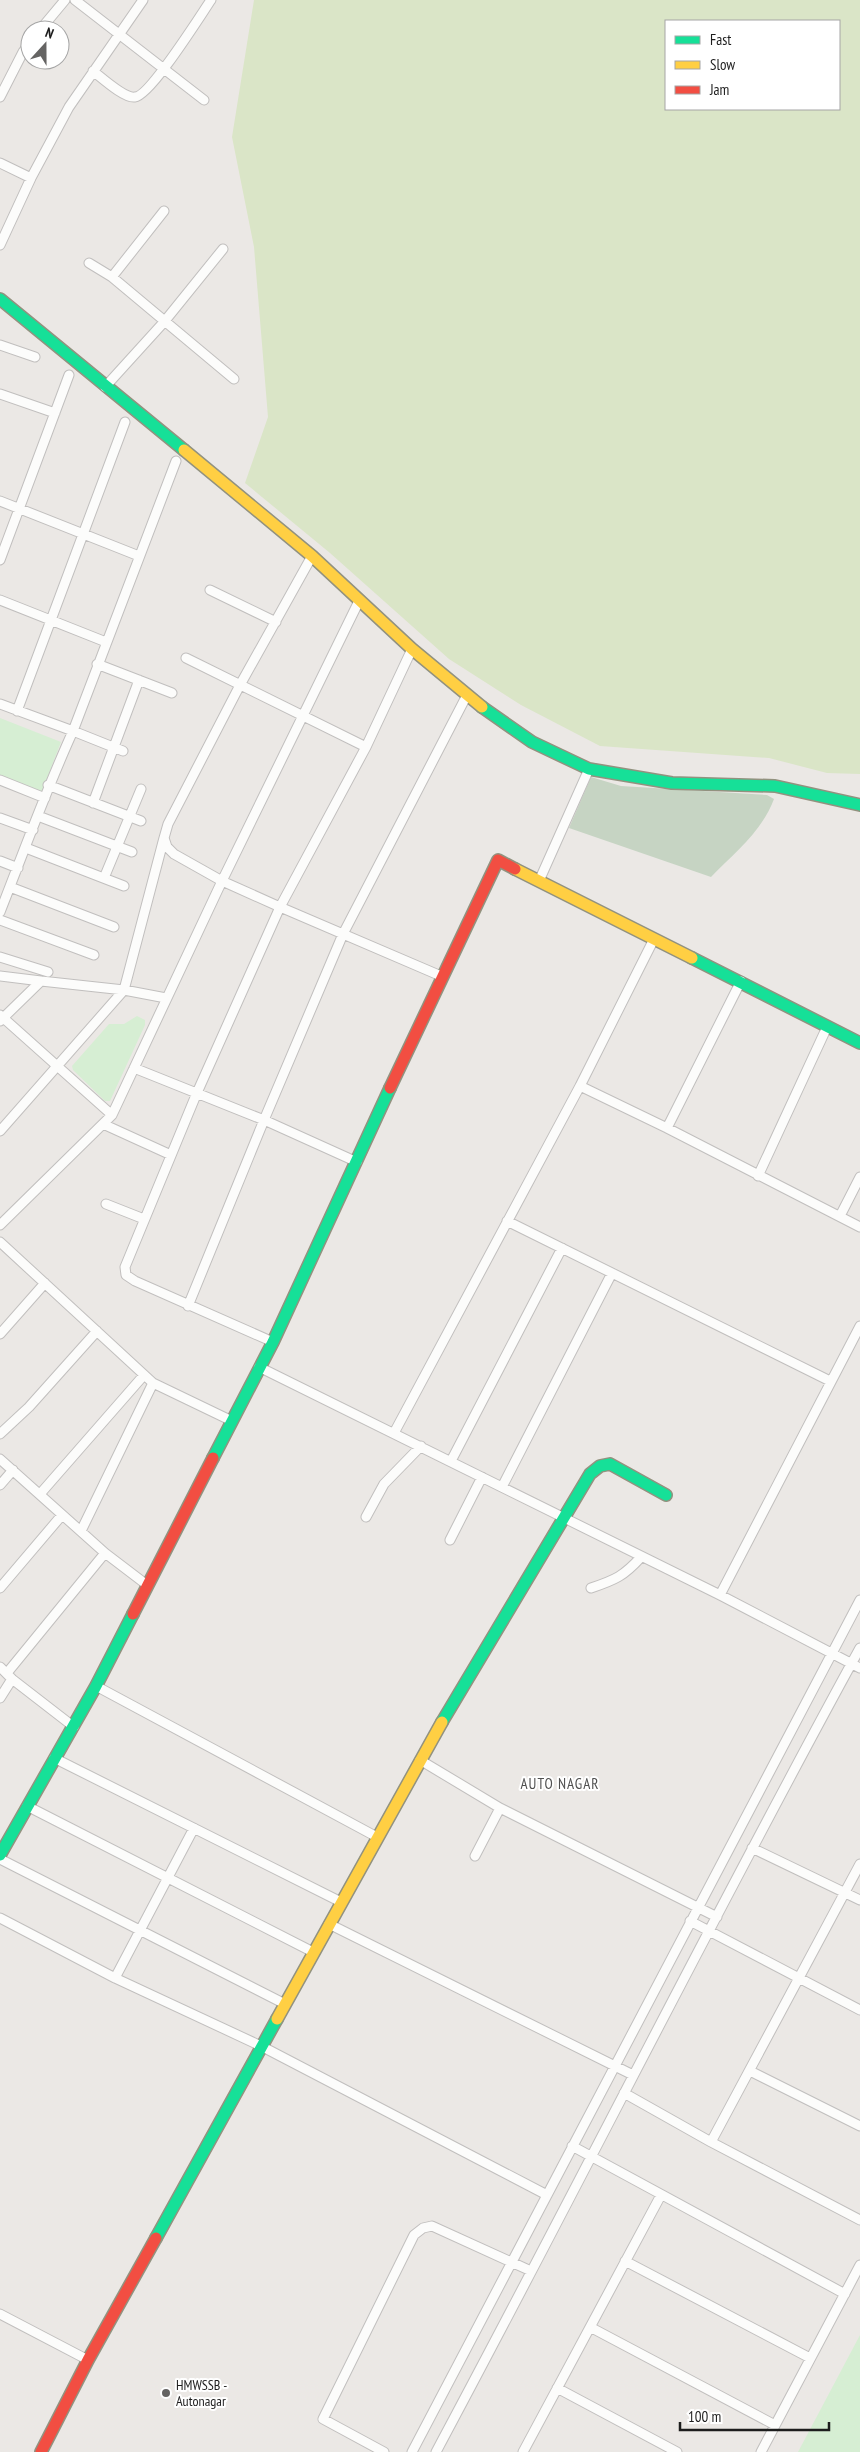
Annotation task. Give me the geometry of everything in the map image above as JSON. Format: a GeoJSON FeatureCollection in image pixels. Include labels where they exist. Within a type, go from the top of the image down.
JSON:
{"type":"FeatureCollection","features":[{"type":"Feature","properties":{"kind":"street"},"geometry":{"type":"LineString","coordinates":[[48,20],[65,0]]}},
{"type":"Feature","properties":{"kind":"street"},"geometry":{"type":"LineString","coordinates":[[75,0],[204,100]]}},
{"type":"Feature","properties":{"kind":"street"},"geometry":{"type":"LineString","coordinates":[[0,245],[30,178],[69,107],[143,0]]}},
{"type":"Feature","properties":{"kind":"street"},"geometry":{"type":"LineString","coordinates":[[93,71],[126,95],[134,98],[142,95],[164,69],[211,0]]}},
{"type":"Feature","properties":{"kind":"street"},"geometry":{"type":"LineString","coordinates":[[0,96],[20,56]]}},
{"type":"Feature","properties":{"kind":"street"},"geometry":{"type":"LineString","coordinates":[[0,163],[30,178]]}},
{"type":"Feature","properties":{"kind":"street"},"geometry":{"type":"LineString","coordinates":[[112,277],[164,211]]}},
{"type":"Feature","properties":{"kind":"street"},"geometry":{"type":"LineString","coordinates":[[105,387],[164,322],[223,250]]}},
{"type":"Feature","properties":{"kind":"street"},"geometry":{"type":"LineString","coordinates":[[89,264],[112,277],[234,379]]}},
{"type":"Feature","properties":{"kind":"street"},"geometry":{"type":"LineString","coordinates":[[0,300],[74,358],[105,387],[312,556],[412,649],[467,695],[496,719],[532,742],[589,769],[652,781],[775,786],[860,805]]}},
{"type":"Feature","properties":{"kind":"street"},"geometry":{"type":"LineString","coordinates":[[0,344],[35,357]]}},
{"type":"Feature","properties":{"kind":"street"},"geometry":{"type":"LineString","coordinates":[[0,560],[69,376]]}},
{"type":"Feature","properties":{"kind":"street"},"geometry":{"type":"LineString","coordinates":[[0,394],[55,413]]}},
{"type":"Feature","properties":{"kind":"street"},"geometry":{"type":"LineString","coordinates":[[17,711],[125,422]]}},
{"type":"Feature","properties":{"kind":"street"},"geometry":{"type":"LineString","coordinates":[[1,907],[26,848],[48,786],[72,731],[176,461]]}},
{"type":"Feature","properties":{"kind":"street"},"geometry":{"type":"LineString","coordinates":[[0,502],[139,556]]}},
{"type":"Feature","properties":{"kind":"street"},"geometry":{"type":"LineString","coordinates":[[0,1131],[124,990],[166,830],[240,685],[312,556]]}},
{"type":"Feature","properties":{"kind":"street"},"geometry":{"type":"LineString","coordinates":[[210,590],[276,622]]}},
{"type":"Feature","properties":{"kind":"street"},"geometry":{"type":"LineString","coordinates":[[0,600],[106,642]]}},
{"type":"Feature","properties":{"kind":"street"},"geometry":{"type":"LineString","coordinates":[[0,1225],[112,1115],[222,881],[359,601]]}},
{"type":"Feature","properties":{"kind":"street"},"geometry":{"type":"LineString","coordinates":[[272,1342],[135,1281],[126,1274],[125,1267],[196,1094],[280,907],[366,748],[412,649]]}},
{"type":"Feature","properties":{"kind":"street"},"geometry":{"type":"LineString","coordinates":[[186,658],[366,748]]}},
{"type":"Feature","properties":{"kind":"street"},"geometry":{"type":"LineString","coordinates":[[97,664],[172,693]]}},
{"type":"Feature","properties":{"kind":"street"},"geometry":{"type":"LineString","coordinates":[[93,803],[139,680]]}},
{"type":"Feature","properties":{"kind":"street"},"geometry":{"type":"LineString","coordinates":[[188,1306],[343,934],[467,695]]}},
{"type":"Feature","properties":{"kind":"street"},"geometry":{"type":"LineString","coordinates":[[0,704],[124,751]]}},
{"type":"Feature","properties":{"kind":"street"},"geometry":{"type":"LineString","coordinates":[[539,881],[589,769]]}},
{"type":"Feature","properties":{"kind":"street"},"geometry":{"type":"LineString","coordinates":[[0,780],[45,798]]}},
{"type":"Feature","properties":{"kind":"street"},"geometry":{"type":"LineString","coordinates":[[48,786],[141,821]]}},
{"type":"Feature","properties":{"kind":"street"},"geometry":{"type":"LineString","coordinates":[[104,878],[141,789]]}},
{"type":"Feature","properties":{"kind":"street"},"geometry":{"type":"LineString","coordinates":[[38,816],[132,852]]}},
{"type":"Feature","properties":{"kind":"street"},"geometry":{"type":"LineString","coordinates":[[0,818],[32,830]]}},
{"type":"Feature","properties":{"kind":"street"},"geometry":{"type":"LineString","coordinates":[[166,830],[164,838],[167,847],[174,854],[222,881],[441,976]]}},
{"type":"Feature","properties":{"kind":"street"},"geometry":{"type":"LineString","coordinates":[[26,848],[124,886]]}},
{"type":"Feature","properties":{"kind":"street"},"geometry":{"type":"LineString","coordinates":[[0,860],[18,868]]}},
{"type":"Feature","properties":{"kind":"street"},"geometry":{"type":"LineString","coordinates":[[285,2004],[0,1857],[96,1686],[272,1342],[357,1162],[441,976],[498,860],[741,981],[860,1043]]}},
{"type":"Feature","properties":{"kind":"street"},"geometry":{"type":"LineString","coordinates":[[10,887],[114,927]]}},
{"type":"Feature","properties":{"kind":"street"},"geometry":{"type":"LineString","coordinates":[[0,920],[94,955]]}},
{"type":"Feature","properties":{"kind":"street"},"geometry":{"type":"LineString","coordinates":[[394,1433],[580,1086],[654,939]]}},
{"type":"Feature","properties":{"kind":"street"},"geometry":{"type":"LineString","coordinates":[[0,957],[48,972]]}},
{"type":"Feature","properties":{"kind":"street"},"geometry":{"type":"LineString","coordinates":[[0,976],[124,990],[166,998]]}},
{"type":"Feature","properties":{"kind":"street"},"geometry":{"type":"LineString","coordinates":[[41,981],[1,1018],[112,1115]]}},
{"type":"Feature","properties":{"kind":"street"},"geometry":{"type":"LineString","coordinates":[[667,1128],[741,981]]}},
{"type":"Feature","properties":{"kind":"street"},"geometry":{"type":"LineString","coordinates":[[758,1176],[827,1027]]}},
{"type":"Feature","properties":{"kind":"street"},"geometry":{"type":"LineString","coordinates":[[134,1068],[264,1120],[357,1162]]}},
{"type":"Feature","properties":{"kind":"street"},"geometry":{"type":"LineString","coordinates":[[580,1086],[667,1128],[860,1227]]}},
{"type":"Feature","properties":{"kind":"street"},"geometry":{"type":"LineString","coordinates":[[103,1124],[171,1155]]}},
{"type":"Feature","properties":{"kind":"street"},"geometry":{"type":"LineString","coordinates":[[840,1216],[860,1177]]}},
{"type":"Feature","properties":{"kind":"street"},"geometry":{"type":"LineString","coordinates":[[106,1204],[144,1219]]}},
{"type":"Feature","properties":{"kind":"street"},"geometry":{"type":"LineString","coordinates":[[507,1221],[830,1381]]}},
{"type":"Feature","properties":{"kind":"street"},"geometry":{"type":"LineString","coordinates":[[0,1242],[153,1383],[232,1421]]}},
{"type":"Feature","properties":{"kind":"street"},"geometry":{"type":"LineString","coordinates":[[451,1462],[562,1248]]}},
{"type":"Feature","properties":{"kind":"street"},"geometry":{"type":"LineString","coordinates":[[502,1487],[612,1273]]}},
{"type":"Feature","properties":{"kind":"street"},"geometry":{"type":"LineString","coordinates":[[0,1334],[44,1283]]}},
{"type":"Feature","properties":{"kind":"street"},"geometry":{"type":"LineString","coordinates":[[720,1595],[860,1326]]}},
{"type":"Feature","properties":{"kind":"street"},"geometry":{"type":"LineString","coordinates":[[0,1434],[29,1407],[96,1331]]}},
{"type":"Feature","properties":{"kind":"street"},"geometry":{"type":"LineString","coordinates":[[259,1367],[720,1595],[856,1666]]}},
{"type":"Feature","properties":{"kind":"street"},"geometry":{"type":"LineString","coordinates":[[40,1494],[144,1374]]}},
{"type":"Feature","properties":{"kind":"street"},"geometry":{"type":"LineString","coordinates":[[81,1531],[153,1383]]}},
{"type":"Feature","properties":{"kind":"street"},"geometry":{"type":"LineString","coordinates":[[366,1517],[384,1484],[421,1446]]}},
{"type":"Feature","properties":{"kind":"street"},"geometry":{"type":"LineString","coordinates":[[0,1459],[105,1553],[147,1585]]}},
{"type":"Feature","properties":{"kind":"street"},"geometry":{"type":"LineString","coordinates":[[41,2452],[88,2360],[420,1760],[590,1474],[600,1466],[610,1464],[666,1495]]}},
{"type":"Feature","properties":{"kind":"street"},"geometry":{"type":"LineString","coordinates":[[0,1485],[12,1470]]}},
{"type":"Feature","properties":{"kind":"street"},"geometry":{"type":"LineString","coordinates":[[450,1540],[482,1477]]}},
{"type":"Feature","properties":{"kind":"street"},"geometry":{"type":"LineString","coordinates":[[0,1588],[62,1515]]}},
{"type":"Feature","properties":{"kind":"street"},"geometry":{"type":"LineString","coordinates":[[0,1698],[6,1673],[105,1553]]}},
{"type":"Feature","properties":{"kind":"street"},"geometry":{"type":"LineString","coordinates":[[591,1588],[617,1579],[628,1572],[641,1557]]}},
{"type":"Feature","properties":{"kind":"street"},"geometry":{"type":"LineString","coordinates":[[412,2452],[613,2066],[860,1600]]}},
{"type":"Feature","properties":{"kind":"street"},"geometry":{"type":"LineString","coordinates":[[436,2452],[752,1848],[856,1666],[860,1648]]}},
{"type":"Feature","properties":{"kind":"street"},"geometry":{"type":"LineString","coordinates":[[6,1673],[74,1727]]}},
{"type":"Feature","properties":{"kind":"street"},"geometry":{"type":"LineString","coordinates":[[96,1686],[377,1837]]}},
{"type":"Feature","properties":{"kind":"street"},"geometry":{"type":"LineString","coordinates":[[54,1758],[341,1902]]}},
{"type":"Feature","properties":{"kind":"street"},"geometry":{"type":"LineString","coordinates":[[420,1760],[500,1808],[717,1917]]}},
{"type":"Feature","properties":{"kind":"street"},"geometry":{"type":"LineString","coordinates":[[27,1806],[314,1952]]}},
{"type":"Feature","properties":{"kind":"street"},"geometry":{"type":"LineString","coordinates":[[475,1856],[500,1808]]}},
{"type":"Feature","properties":{"kind":"street"},"geometry":{"type":"LineString","coordinates":[[115,1978],[194,1828]]}},
{"type":"Feature","properties":{"kind":"street"},"geometry":{"type":"LineString","coordinates":[[752,1848],[860,1900]]}},
{"type":"Feature","properties":{"kind":"street"},"geometry":{"type":"LineString","coordinates":[[711,2142],[860,1864]]}},
{"type":"Feature","properties":{"kind":"street"},"geometry":{"type":"LineString","coordinates":[[0,1918],[115,1978],[261,2046],[547,2195]]}},
{"type":"Feature","properties":{"kind":"street"},"geometry":{"type":"LineString","coordinates":[[690,1921],[860,2010]]}},
{"type":"Feature","properties":{"kind":"street"},"geometry":{"type":"LineString","coordinates":[[329,1924],[633,2075]]}},
{"type":"Feature","properties":{"kind":"street"},"geometry":{"type":"LineString","coordinates":[[750,2071],[860,2126]]}},
{"type":"Feature","properties":{"kind":"street"},"geometry":{"type":"LineString","coordinates":[[624,2092],[711,2142],[860,2220]]}},
{"type":"Feature","properties":{"kind":"street"},"geometry":{"type":"LineString","coordinates":[[572,2146],[845,2294]]}},
{"type":"Feature","properties":{"kind":"street"},"geometry":{"type":"LineString","coordinates":[[524,2452],[661,2194]]}},
{"type":"Feature","properties":{"kind":"street"},"geometry":{"type":"LineString","coordinates":[[384,2452],[323,2419],[414,2235],[423,2228],[432,2226],[530,2271]]}},
{"type":"Feature","properties":{"kind":"street"},"geometry":{"type":"LineString","coordinates":[[625,2261],[810,2358]]}},
{"type":"Feature","properties":{"kind":"street"},"geometry":{"type":"LineString","coordinates":[[761,2452],[860,2265]]}},
{"type":"Feature","properties":{"kind":"street"},"geometry":{"type":"LineString","coordinates":[[0,2314],[88,2360]]}},
{"type":"Feature","properties":{"kind":"street"},"geometry":{"type":"LineString","coordinates":[[590,2327],[775,2425]]}},
{"type":"Feature","properties":{"kind":"street"},"geometry":{"type":"LineString","coordinates":[[557,2388],[676,2452]]}},
{"type":"Feature","properties":{"kind":"green space"},"geometry":{"type":"Polygon","coordinates":[[[254,0],[860,0],[860,774],[827,773],[769,758],[600,746],[521,705],[449,659],[330,553],[245,483],[268,417],[254,247],[232,137],[254,0]]]}},
{"type":"Feature","properties":{"kind":"green space"},"geometry":{"type":"Polygon","coordinates":[[[0,718],[61,742],[41,794],[0,777],[0,718]]]}},
{"type":"Feature","properties":{"kind":"green space"},"geometry":{"type":"Polygon","coordinates":[[[591,777],[621,786],[767,795],[774,799],[769,811],[755,832],[711,877],[569,828],[591,777]]]}},
{"type":"Feature","properties":{"kind":"green space"},"geometry":{"type":"Polygon","coordinates":[[[137,1016],[145,1020],[145,1025],[110,1101],[105,1101],[73,1070],[72,1066],[109,1024],[124,1024],[137,1016]]]}},
{"type":"Feature","properties":{"kind":"green space"},"geometry":{"type":"Polygon","coordinates":[[[860,2335],[860,2452],[798,2452],[860,2335]]]}},
{"type":"Feature","properties":{"kind":"traffic: fast"},"geometry":{"type":"LineString","coordinates":[[0,299],[184,450]]}},
{"type":"Feature","properties":{"kind":"traffic: fast"},"geometry":{"type":"LineString","coordinates":[[482,707],[532,742],[589,769],[672,783],[775,786],[860,805]]}},
{"type":"Feature","properties":{"kind":"traffic: fast"},"geometry":{"type":"LineString","coordinates":[[692,958],[860,1043]]}},
{"type":"Feature","properties":{"kind":"traffic: fast"},"geometry":{"type":"LineString","coordinates":[[213,1458],[273,1342],[390,1088]]}},
{"type":"Feature","properties":{"kind":"traffic: fast"},"geometry":{"type":"LineString","coordinates":[[442,1722],[590,1474],[600,1466],[610,1464],[666,1495]]}},
{"type":"Feature","properties":{"kind":"traffic: fast"},"geometry":{"type":"LineString","coordinates":[[0,1855],[96,1686],[133,1614]]}},
{"type":"Feature","properties":{"kind":"traffic: fast"},"geometry":{"type":"LineString","coordinates":[[156,2238],[277,2019]]}},
{"type":"Feature","properties":{"kind":"traffic: slow"},"geometry":{"type":"LineString","coordinates":[[184,450],[312,556],[412,649],[482,707]]}},
{"type":"Feature","properties":{"kind":"traffic: slow"},"geometry":{"type":"LineString","coordinates":[[515,869],[692,958]]}},
{"type":"Feature","properties":{"kind":"traffic: slow"},"geometry":{"type":"LineString","coordinates":[[277,2019],[442,1722]]}},
{"type":"Feature","properties":{"kind":"traffic: jam"},"geometry":{"type":"LineString","coordinates":[[390,1088],[498,860],[515,869]]}},
{"type":"Feature","properties":{"kind":"traffic: jam"},"geometry":{"type":"LineString","coordinates":[[133,1614],[213,1458]]}},
{"type":"Feature","properties":{"kind":"traffic: jam"},"geometry":{"type":"LineString","coordinates":[[41,2452],[88,2360],[156,2238]]}},
{"type":"Feature","properties":{"kind":"place","name":"HMWSSB - Autonagar"},"geometry":{"type":"Point","coordinates":[166,2393]}},
{"type":"Feature","properties":{"kind":"district","name":"AUTO NAGAR"},"geometry":{"type":"Point","coordinates":[560,1784]}}]}
